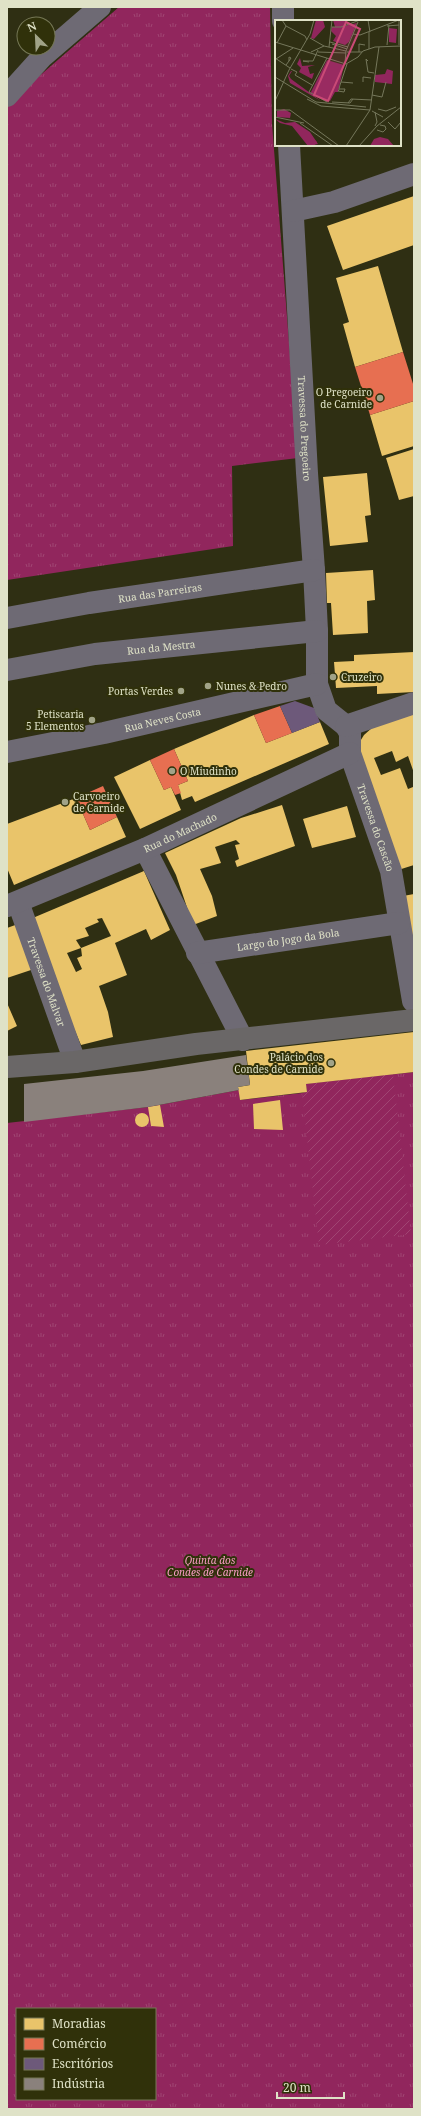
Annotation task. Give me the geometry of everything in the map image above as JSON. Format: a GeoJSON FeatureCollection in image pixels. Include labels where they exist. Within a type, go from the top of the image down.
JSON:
{"type":"FeatureCollection","features":[{"type":"Feature","properties":{"kind":"main road"},"geometry":{"type":"LineString","coordinates":[[7,1067],[75,1062],[196,1044],[243,1040],[414,1010]]}},
{"type":"Feature","properties":{"kind":"street"},"geometry":{"type":"LineString","coordinates":[[7,96],[42,57],[100,7]]}},
{"type":"Feature","properties":{"kind":"street"},"geometry":{"type":"LineString","coordinates":[[283,7],[283,20]]}},
{"type":"Feature","properties":{"kind":"street","name":"Travessa do Pregoeiro"},"geometry":{"type":"LineString","coordinates":[[289,146],[306,465],[314,570],[317,631],[317,684],[326,710],[349,737]]}},
{"type":"Feature","properties":{"kind":"street"},"geometry":{"type":"LineString","coordinates":[[293,211],[334,202],[414,174]]}},
{"type":"Feature","properties":{"kind":"street","name":"Rua das Parreiras"},"geometry":{"type":"LineString","coordinates":[[7,618],[88,603],[314,570]]}},
{"type":"Feature","properties":{"kind":"street","name":"Rua da Mestra"},"geometry":{"type":"LineString","coordinates":[[7,670],[95,654],[317,631]]}},
{"type":"Feature","properties":{"kind":"street","name":"Rua Neves Costa"},"geometry":{"type":"LineString","coordinates":[[7,752],[104,733],[317,684]]}},
{"type":"Feature","properties":{"kind":"street","name":"Rua do Machado"},"geometry":{"type":"LineString","coordinates":[[13,904],[145,849],[414,703]]}},
{"type":"Feature","properties":{"kind":"street","name":"Travessa do Cascão"},"geometry":{"type":"LineString","coordinates":[[349,737],[391,871],[399,923]]}},
{"type":"Feature","properties":{"kind":"street"},"geometry":{"type":"LineString","coordinates":[[145,849],[197,953],[243,1040]]}},
{"type":"Feature","properties":{"kind":"street","name":"Travessa do Malvar"},"geometry":{"type":"LineString","coordinates":[[13,904],[75,1062]]}},
{"type":"Feature","properties":{"kind":"street"},"geometry":{"type":"LineString","coordinates":[[399,923],[414,1010]]}},
{"type":"Feature","properties":{"kind":"street","name":"Largo do Jogo da Bola"},"geometry":{"type":"LineString","coordinates":[[197,953],[399,923]]}},
{"type":"Feature","properties":{"kind":"green space"},"geometry":{"type":"Polygon","coordinates":[[[119,7],[270,7],[272,124],[298,458],[232,466],[233,546],[7,580],[7,104],[119,7]]]}},
{"type":"Feature","properties":{"kind":"green space","name":"Quinta dos Condes de Carnide"},"geometry":{"type":"Polygon","coordinates":[[[414,1072],[414,2109],[7,2109],[7,1123],[148,1107],[239,1090],[240,1100],[307,1092],[306,1084],[414,1072]]]}},
{"type":"Feature","properties":{"kind":"green space"},"geometry":{"type":"Polygon","coordinates":[[[393,1074],[411,1234],[319,1245],[302,1093],[307,1092],[306,1084],[393,1074]]]}},
{"type":"Feature","properties":{"kind":"building: Moradias"},"geometry":{"type":"Polygon","coordinates":[[[414,196],[414,245],[343,270],[327,226],[414,196]]]}},
{"type":"Feature","properties":{"kind":"building: Moradias"},"geometry":{"type":"Polygon","coordinates":[[[378,266],[403,352],[355,367],[343,324],[349,322],[336,278],[378,266]]]}},
{"type":"Feature","properties":{"kind":"building: Moradias"},"geometry":{"type":"Polygon","coordinates":[[[414,401],[414,446],[382,456],[370,415],[414,401]]]}},
{"type":"Feature","properties":{"kind":"building: Moradias"},"geometry":{"type":"Polygon","coordinates":[[[414,449],[414,496],[399,500],[386,458],[414,449]]]}},
{"type":"Feature","properties":{"kind":"building: Moradias"},"geometry":{"type":"Polygon","coordinates":[[[367,473],[371,515],[365,516],[368,542],[330,546],[323,477],[367,473]]]}},
{"type":"Feature","properties":{"kind":"building: Moradias"},"geometry":{"type":"Polygon","coordinates":[[[373,570],[375,600],[367,601],[368,633],[333,635],[331,603],[327,603],[326,573],[373,570]]]}},
{"type":"Feature","properties":{"kind":"building: Moradias"},"geometry":{"type":"Polygon","coordinates":[[[414,652],[414,692],[377,694],[377,686],[336,688],[334,662],[354,661],[354,655],[414,652]]]}},
{"type":"Feature","properties":{"kind":"building: Moradias"},"geometry":{"type":"Polygon","coordinates":[[[414,712],[414,773],[408,756],[396,762],[392,751],[374,758],[381,775],[400,768],[408,789],[413,787],[414,789],[414,865],[395,871],[364,773],[359,743],[364,735],[373,727],[414,712]]]}},
{"type":"Feature","properties":{"kind":"building: Moradias"},"geometry":{"type":"Polygon","coordinates":[[[254,715],[266,743],[320,722],[329,744],[195,802],[192,796],[182,800],[178,785],[188,781],[174,749],[254,715]]]}},
{"type":"Feature","properties":{"kind":"building: Moradias"},"geometry":{"type":"Polygon","coordinates":[[[150,760],[164,790],[171,787],[181,810],[140,829],[114,777],[150,760]]]}},
{"type":"Feature","properties":{"kind":"building: Moradias"},"geometry":{"type":"Polygon","coordinates":[[[76,798],[90,830],[117,817],[126,837],[14,885],[7,868],[7,824],[76,798]]]}},
{"type":"Feature","properties":{"kind":"building: Moradias"},"geometry":{"type":"Polygon","coordinates":[[[282,805],[295,846],[237,867],[235,861],[239,859],[235,845],[240,844],[236,840],[215,847],[221,863],[200,869],[212,896],[217,916],[193,925],[176,875],[165,853],[241,818],[282,805]]]}},
{"type":"Feature","properties":{"kind":"building: Moradias"},"geometry":{"type":"Polygon","coordinates":[[[347,806],[356,837],[312,848],[303,819],[347,806]]]}},
{"type":"Feature","properties":{"kind":"building: Moradias"},"geometry":{"type":"Polygon","coordinates":[[[144,871],[170,930],[151,940],[146,929],[115,943],[127,975],[99,986],[108,1012],[113,1037],[81,1045],[28,920],[144,871]],[[102,918],[97,919],[99,922],[85,928],[89,936],[76,940],[81,948],[111,936],[102,918]],[[81,948],[67,953],[76,972],[82,969],[77,958],[82,956],[81,948]]]}},
{"type":"Feature","properties":{"kind":"building: Moradias"},"geometry":{"type":"Polygon","coordinates":[[[414,894],[414,952],[403,896],[414,894]]]}},
{"type":"Feature","properties":{"kind":"building: Moradias"},"geometry":{"type":"Polygon","coordinates":[[[18,924],[34,969],[7,978],[7,928],[18,924]]]}},
{"type":"Feature","properties":{"kind":"building: Moradias"},"geometry":{"type":"Polygon","coordinates":[[[7,1003],[17,1026],[7,1031],[7,1003]]]}},
{"type":"Feature","properties":{"kind":"building: Moradias","name":"Palácio dos Condes de Carnide"},"geometry":{"type":"Polygon","coordinates":[[[414,1032],[414,1072],[306,1084],[307,1092],[240,1100],[238,1087],[250,1085],[246,1051],[414,1032]]]}},
{"type":"Feature","properties":{"kind":"building: Moradias"},"geometry":{"type":"Polygon","coordinates":[[[280,1100],[283,1130],[254,1129],[253,1104],[280,1100]]]}},
{"type":"Feature","properties":{"kind":"building: Moradias"},"geometry":{"type":"Polygon","coordinates":[[[160,1105],[164,1127],[151,1126],[148,1107],[160,1105]]]}},
{"type":"Feature","properties":{"kind":"building: Moradias"},"geometry":{"type":"Polygon","coordinates":[[[142,1113],[147,1115],[149,1120],[147,1125],[142,1127],[137,1125],[135,1120],[137,1115],[142,1113]]]}},
{"type":"Feature","properties":{"kind":"building: Comércio"},"geometry":{"type":"Polygon","coordinates":[[[403,352],[414,387],[414,401],[370,415],[355,367],[403,352]]]}},
{"type":"Feature","properties":{"kind":"building: Comércio"},"geometry":{"type":"Polygon","coordinates":[[[280,706],[292,733],[266,743],[254,715],[280,706]]]}},
{"type":"Feature","properties":{"kind":"building: Comércio"},"geometry":{"type":"Polygon","coordinates":[[[174,749],[188,781],[178,785],[181,793],[175,795],[171,787],[164,790],[150,760],[174,749]]]}},
{"type":"Feature","properties":{"kind":"building: Comércio"},"geometry":{"type":"Polygon","coordinates":[[[103,786],[117,817],[90,830],[76,798],[103,786]]]}},
{"type":"Feature","properties":{"kind":"building: Escritórios"},"geometry":{"type":"Polygon","coordinates":[[[295,701],[314,708],[320,722],[292,733],[280,706],[295,701]]]}},
{"type":"Feature","properties":{"kind":"building: Indústria"},"geometry":{"type":"Polygon","coordinates":[[[246,1055],[250,1085],[238,1087],[239,1090],[148,1107],[24,1122],[24,1084],[143,1071],[246,1055]]]}},
{"type":"Feature","properties":{"kind":"place","name":"O Pregoeiro de Carnide"},"geometry":{"type":"Point","coordinates":[380,398]}},
{"type":"Feature","properties":{"kind":"place","name":"Cruzeiro"},"geometry":{"type":"Point","coordinates":[333,677]}},
{"type":"Feature","properties":{"kind":"place","name":"Nunes & Pedro"},"geometry":{"type":"Point","coordinates":[208,686]}},
{"type":"Feature","properties":{"kind":"place","name":"Portas Verdes"},"geometry":{"type":"Point","coordinates":[181,691]}},
{"type":"Feature","properties":{"kind":"place","name":"Petiscaria 5 Elementos"},"geometry":{"type":"Point","coordinates":[92,720]}},
{"type":"Feature","properties":{"kind":"place","name":"O Miudinho"},"geometry":{"type":"Point","coordinates":[172,771]}},
{"type":"Feature","properties":{"kind":"place","name":"Carvoeiro de Carnide"},"geometry":{"type":"Point","coordinates":[65,802]}},
{"type":"Feature","properties":{"kind":"place","name":"Palácio dos Condes de Carnide"},"geometry":{"type":"Point","coordinates":[331,1063]}}]}
